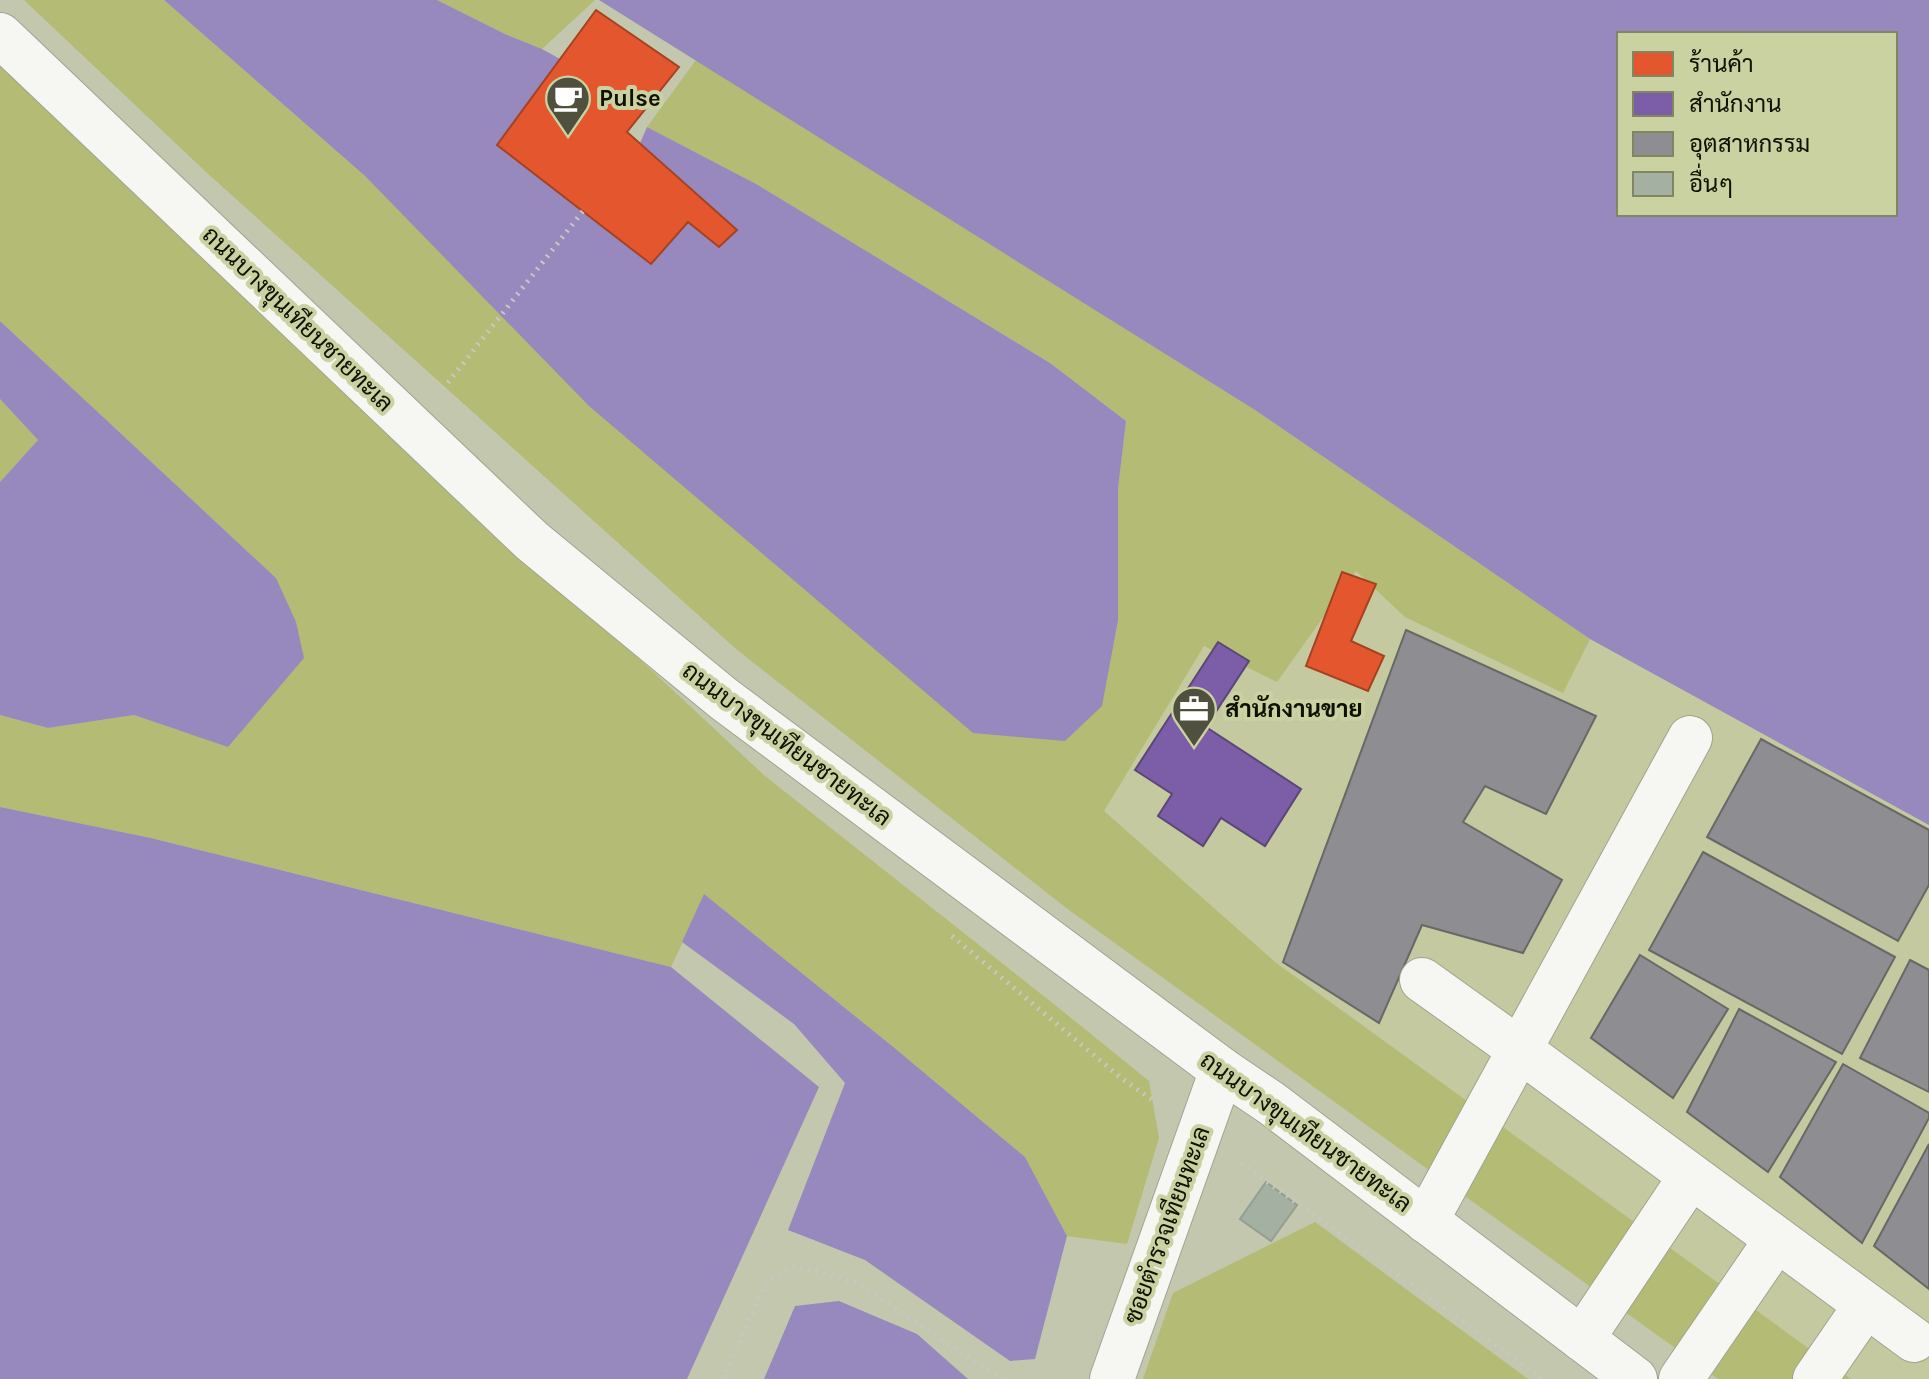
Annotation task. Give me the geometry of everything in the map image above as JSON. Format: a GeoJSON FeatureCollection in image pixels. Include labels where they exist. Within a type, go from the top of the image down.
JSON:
{"type":"FeatureCollection","features":[{"type":"Feature","properties":{"kind":"main road","name":"ถนนบางขุนเทียนชายทะเล"},"geometry":{"type":"LineString","coordinates":[[0,35],[532,541],[724,699],[1222,1070],[1271,1103],[1635,1379]]}},
{"type":"Feature","properties":{"kind":"main road"},"geometry":{"type":"LineString","coordinates":[[1426,1221],[1690,738]]}},
{"type":"Feature","properties":{"kind":"main road"},"geometry":{"type":"LineString","coordinates":[[1422,980],[1914,1340]]}},
{"type":"Feature","properties":{"kind":"main road","name":"ซอยตำรวจเทียนทะเล"},"geometry":{"type":"LineString","coordinates":[[1112,1379],[1222,1070]]}},
{"type":"Feature","properties":{"kind":"main road"},"geometry":{"type":"LineString","coordinates":[[1582,1339],[1691,1176]]}},
{"type":"Feature","properties":{"kind":"main road"},"geometry":{"type":"LineString","coordinates":[[1681,1379],[1777,1239]]}},
{"type":"Feature","properties":{"kind":"main road"},"geometry":{"type":"LineString","coordinates":[[1815,1379],[1866,1305]]}},
{"type":"Feature","properties":{"kind":"path"},"geometry":{"type":"LineString","coordinates":[[411,427],[583,211]]}},
{"type":"Feature","properties":{"kind":"path"},"geometry":{"type":"LineString","coordinates":[[723,1379],[766,1283],[795,1266],[855,1282],[1002,1379]]}},
{"type":"Feature","properties":{"kind":"shaded area"},"geometry":{"type":"Polygon","coordinates":[[[164,0],[437,0],[560,59],[498,145],[651,263],[688,222],[719,247],[737,230],[640,143],[647,127],[758,185],[1050,363],[1126,421],[1118,489],[1118,620],[1102,706],[1065,741],[973,733],[589,406],[365,176],[164,0]]]}},
{"type":"Feature","properties":{"kind":"shaded area"},"geometry":{"type":"Polygon","coordinates":[[[599,0],[1929,0],[1929,825],[1590,639],[1255,410],[599,0]]]}},
{"type":"Feature","properties":{"kind":"shaded area"},"geometry":{"type":"Polygon","coordinates":[[[0,321],[276,578],[296,622],[304,658],[228,747],[134,715],[48,728],[0,715],[0,482],[38,440],[0,399],[0,321]]]}},
{"type":"Feature","properties":{"kind":"shaded area"},"geometry":{"type":"Polygon","coordinates":[[[1357,571],[1405,617],[1562,693],[1591,639],[1929,825],[1929,1379],[1851,1379],[1275,962],[1104,811],[1204,646],[1277,682],[1357,571]]]}},
{"type":"Feature","properties":{"kind":"shaded area"},"geometry":{"type":"Polygon","coordinates":[[[0,807],[151,838],[671,967],[819,1087],[687,1379],[0,1379],[0,807]]]}},
{"type":"Feature","properties":{"kind":"shaded area"},"geometry":{"type":"Polygon","coordinates":[[[704,894],[1025,1157],[1067,1236],[1035,1359],[1010,1361],[865,1260],[788,1230],[845,1083],[794,1024],[682,942],[704,894]]]}},
{"type":"Feature","properties":{"kind":"shaded area"},"geometry":{"type":"Polygon","coordinates":[[[839,1301],[917,1334],[968,1379],[764,1379],[795,1306],[839,1301]]]}},
{"type":"Feature","properties":{"kind":"green space"},"geometry":{"type":"Polygon","coordinates":[[[24,0],[164,0],[365,176],[502,316],[1118,489],[1126,421],[1050,363],[758,185],[647,127],[696,60],[1255,410],[1590,639],[1563,693],[1405,617],[1356,571],[1277,682],[1204,646],[1104,811],[1275,962],[1851,1379],[1718,1379],[1065,907],[736,649],[206,172],[24,0]]]}},
{"type":"Feature","properties":{"kind":"green space"},"geometry":{"type":"Polygon","coordinates":[[[437,0],[595,0],[542,49],[437,0]]]}},
{"type":"Feature","properties":{"kind":"green space"},"geometry":{"type":"Polygon","coordinates":[[[0,64],[765,776],[1149,1081],[1159,1138],[1127,1244],[1067,1236],[1025,1157],[705,895],[671,967],[151,838],[0,807],[0,715],[48,728],[134,715],[228,746],[276,578],[0,321],[0,64]]]}},
{"type":"Feature","properties":{"kind":"green space"},"geometry":{"type":"Polygon","coordinates":[[[0,399],[38,440],[0,482],[0,399]]]}},
{"type":"Feature","properties":{"kind":"green space"},"geometry":{"type":"Polygon","coordinates":[[[1315,1222],[1528,1379],[1143,1379],[1173,1293],[1315,1222]]]}},
{"type":"Feature","properties":{"kind":"building: ร้านค้า","name":"Pulse"},"geometry":{"type":"Polygon","coordinates":[[[596,10],[679,67],[627,132],[737,230],[719,247],[688,222],[651,264],[497,145],[596,10]]]}},
{"type":"Feature","properties":{"kind":"building: ร้านค้า"},"geometry":{"type":"Polygon","coordinates":[[[1342,572],[1376,584],[1351,641],[1384,656],[1368,691],[1306,666],[1342,572]]]}},
{"type":"Feature","properties":{"kind":"building: สำนักงาน","name":"สำนักงานขาย"},"geometry":{"type":"Polygon","coordinates":[[[1218,642],[1249,661],[1206,727],[1301,789],[1265,846],[1221,818],[1203,846],[1158,816],[1172,794],[1135,770],[1218,642]]]}},
{"type":"Feature","properties":{"kind":"building: อุตสาหกรรม"},"geometry":{"type":"Polygon","coordinates":[[[1406,630],[1596,716],[1546,814],[1485,786],[1463,822],[1562,880],[1523,953],[1422,925],[1379,1023],[1283,962],[1406,630]]]}},
{"type":"Feature","properties":{"kind":"building: อุตสาหกรรม"},"geometry":{"type":"Polygon","coordinates":[[[1761,739],[1929,830],[1929,885],[1898,941],[1707,837],[1761,739]]]}},
{"type":"Feature","properties":{"kind":"building: อุตสาหกรรม"},"geometry":{"type":"Polygon","coordinates":[[[1703,852],[1895,957],[1842,1054],[1649,950],[1703,852]]]}},
{"type":"Feature","properties":{"kind":"building: อุตสาหกรรม"},"geometry":{"type":"Polygon","coordinates":[[[1640,955],[1728,1009],[1673,1098],[1591,1038],[1640,955]]]}},
{"type":"Feature","properties":{"kind":"building: อุตสาหกรรม"},"geometry":{"type":"Polygon","coordinates":[[[1910,960],[1929,970],[1929,1092],[1860,1058],[1910,960]]]}},
{"type":"Feature","properties":{"kind":"building: อุตสาหกรรม"},"geometry":{"type":"Polygon","coordinates":[[[1739,1009],[1836,1062],[1768,1172],[1687,1112],[1739,1009]]]}},
{"type":"Feature","properties":{"kind":"building: อุตสาหกรรม"},"geometry":{"type":"Polygon","coordinates":[[[1843,1064],[1929,1113],[1862,1243],[1780,1177],[1843,1064]]]}},
{"type":"Feature","properties":{"kind":"building: อุตสาหกรรม"},"geometry":{"type":"Polygon","coordinates":[[[1929,1144],[1929,1289],[1874,1246],[1929,1144]]]}},
{"type":"Feature","properties":{"kind":"building: อื่นๆ"},"geometry":{"type":"Polygon","coordinates":[[[1266,1182],[1297,1205],[1271,1241],[1240,1219],[1266,1182]]]}},
{"type":"Feature","properties":{"kind":"place","name":"Pulse"},"geometry":{"type":"Point","coordinates":[568,137]}},
{"type":"Feature","properties":{"kind":"place","name":"สำนักงานขาย"},"geometry":{"type":"Point","coordinates":[1194,748]}}]}
